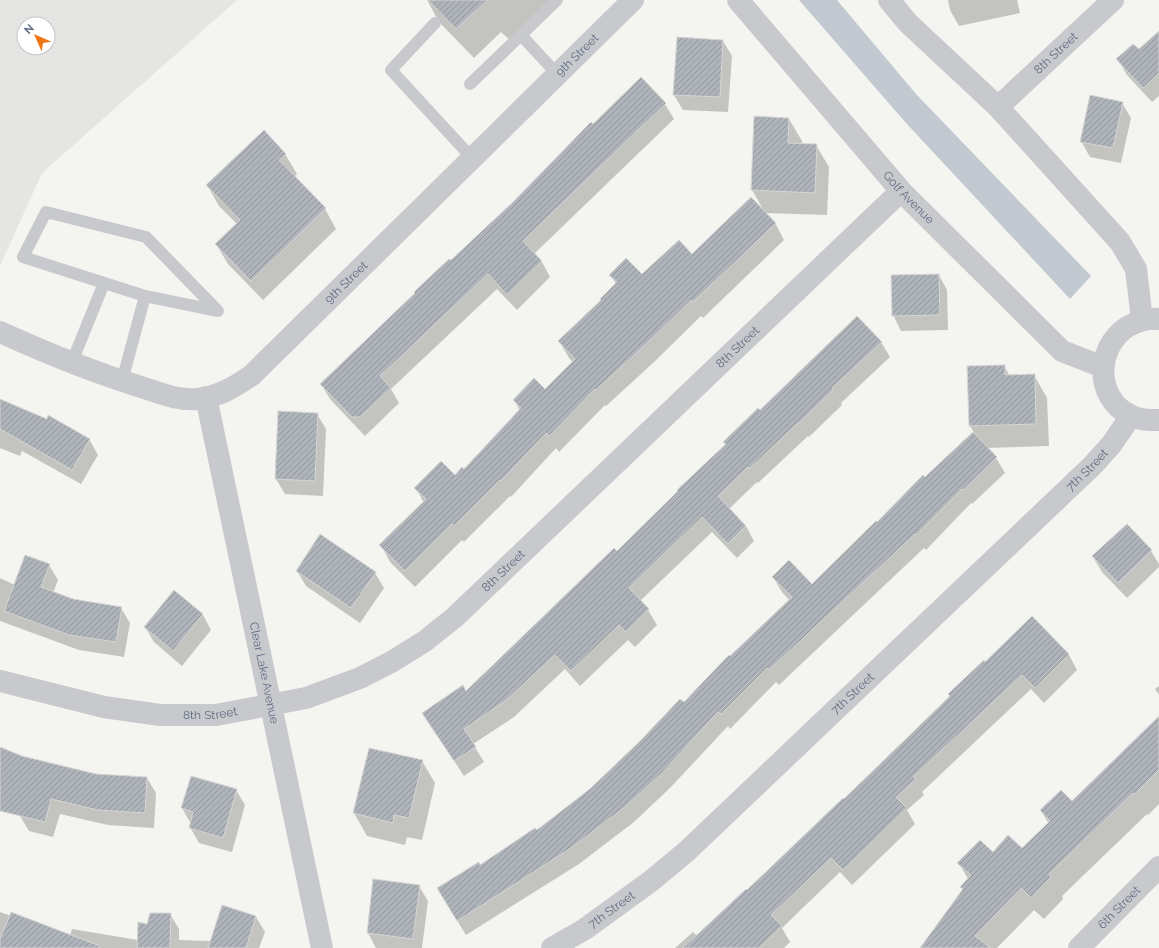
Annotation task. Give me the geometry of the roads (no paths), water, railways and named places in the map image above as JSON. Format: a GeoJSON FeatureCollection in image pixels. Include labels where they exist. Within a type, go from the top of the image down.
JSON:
{"type":"FeatureCollection","features":[{"type":"Feature","properties":{"kind":"street","name":"9th Street"},"geometry":{"type":"LineString","coordinates":[[0,332],[122,381],[176,398],[197,399],[217,395],[236,387],[252,375],[633,0]]}},
{"type":"Feature","properties":{"kind":"street","name":"Golf Avenue"},"geometry":{"type":"LineString","coordinates":[[738,0],[901,190],[1062,351],[1103,367]]}},
{"type":"Feature","properties":{"kind":"street"},"geometry":{"type":"LineString","coordinates":[[889,0],[908,23],[998,107],[1120,242],[1136,269],[1150,320],[1127,327],[1115,337],[1107,351],[1103,367],[1104,382],[1110,396],[1119,407],[1131,416],[1146,420],[1159,420]]}},
{"type":"Feature","properties":{"kind":"street","name":"8th Street"},"geometry":{"type":"LineString","coordinates":[[998,107],[1113,0]]}},
{"type":"Feature","properties":{"kind":"street","name":"8th Street"},"geometry":{"type":"LineString","coordinates":[[0,681],[104,707],[160,715],[216,715],[306,698],[360,678],[393,661],[455,618],[901,190]]}},
{"type":"Feature","properties":{"kind":"street","name":"Clear Lake Avenue"},"geometry":{"type":"LineString","coordinates":[[206,397],[322,948]]}},
{"type":"Feature","properties":{"kind":"street","name":"7th Street"},"geometry":{"type":"LineString","coordinates":[[552,948],[591,925],[651,881],[687,851],[1092,466],[1111,446],[1131,416]]}},
{"type":"Feature","properties":{"kind":"street","name":"6th Street"},"geometry":{"type":"LineString","coordinates":[[1079,948],[1159,867]]}},
{"type":"Feature","properties":{"kind":"lane"},"geometry":{"type":"LineString","coordinates":[[470,84],[557,0]]}},
{"type":"Feature","properties":{"kind":"lane"},"geometry":{"type":"LineString","coordinates":[[435,23],[391,70],[472,158]]}},
{"type":"Feature","properties":{"kind":"lane"},"geometry":{"type":"LineString","coordinates":[[522,35],[557,74]]}},
{"type":"Feature","properties":{"kind":"lane"},"geometry":{"type":"LineString","coordinates":[[46,212],[146,237],[218,311],[145,296],[23,257],[46,212]]}},
{"type":"Feature","properties":{"kind":"lane"},"geometry":{"type":"LineString","coordinates":[[72,362],[104,283]]}},
{"type":"Feature","properties":{"kind":"lane"},"geometry":{"type":"LineString","coordinates":[[122,381],[145,296]]}}]}
